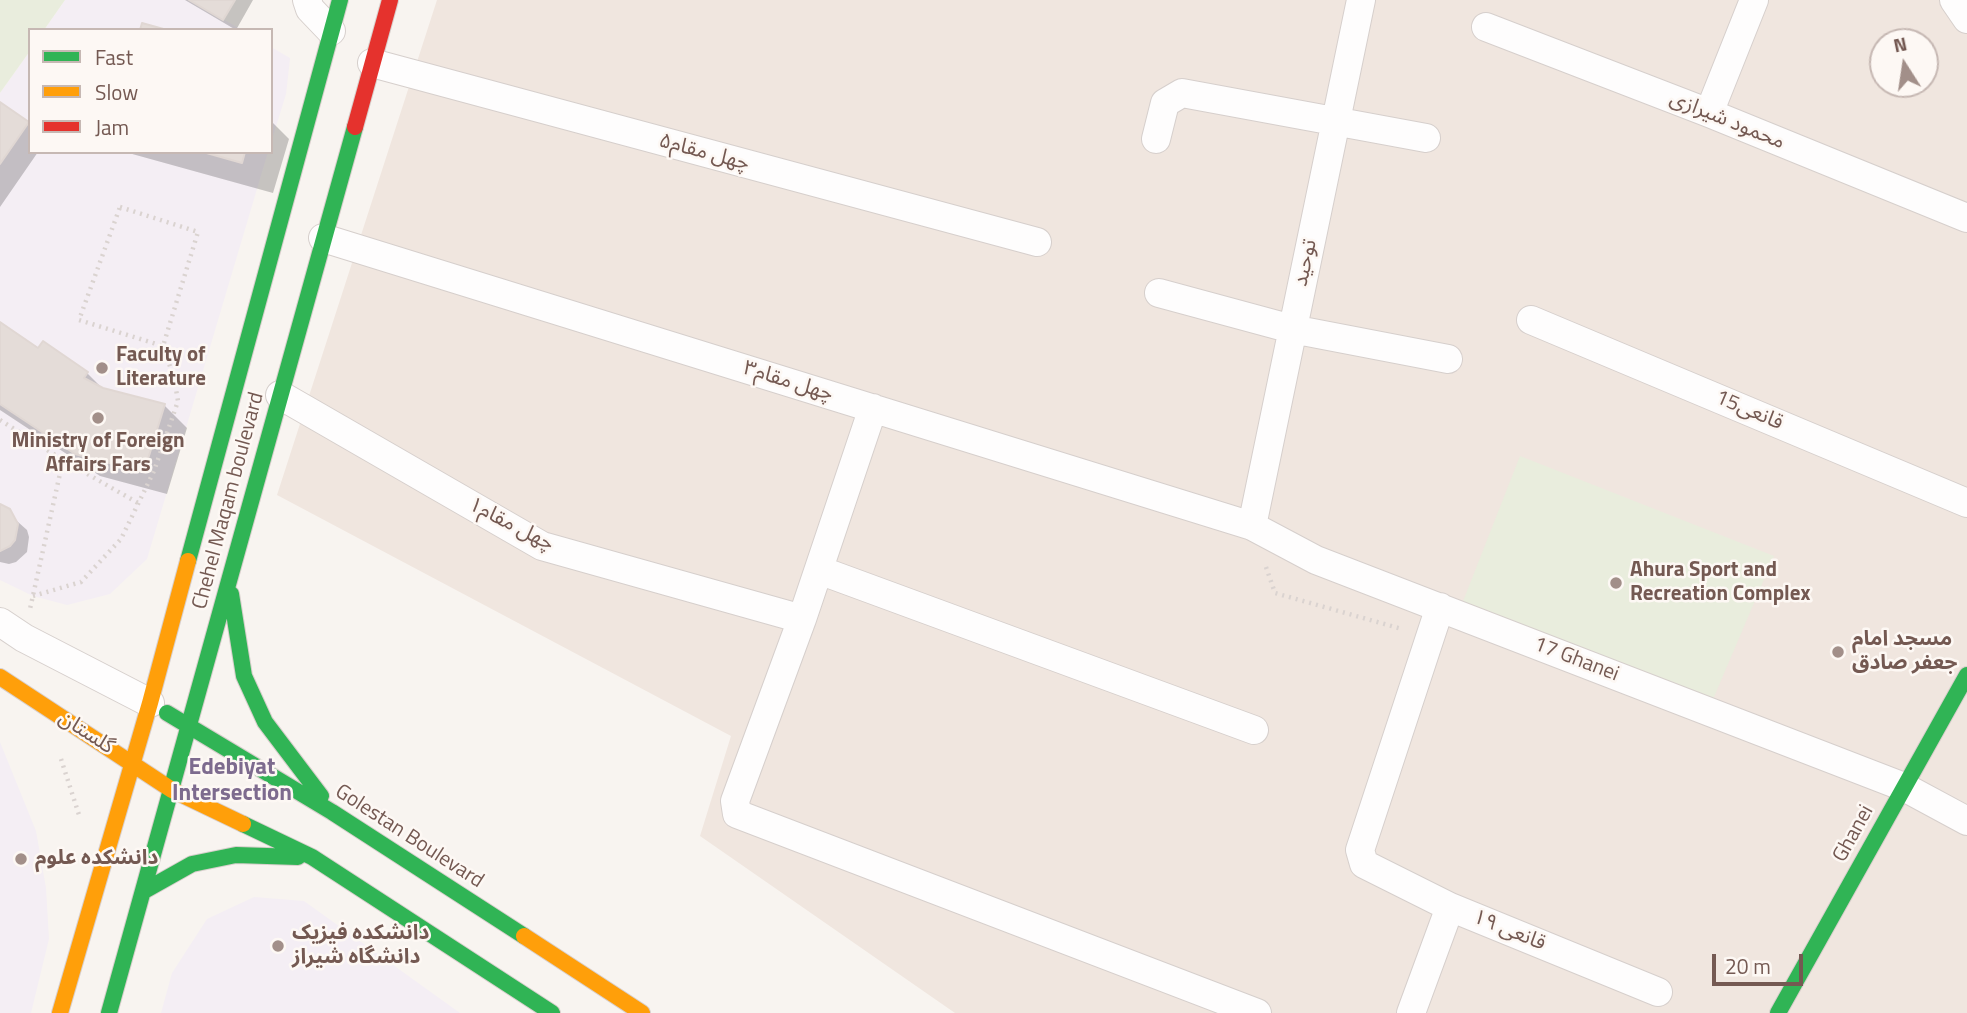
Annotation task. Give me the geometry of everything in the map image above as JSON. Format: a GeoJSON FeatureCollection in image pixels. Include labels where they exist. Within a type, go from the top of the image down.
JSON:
{"type":"FeatureCollection","features":[{"type":"Feature","properties":{"kind":"main road","name":"Chehel Maqam boulevard"},"geometry":{"type":"LineString","coordinates":[[60,1013],[225,446],[340,0]]}},
{"type":"Feature","properties":{"kind":"main road","name":"Chehel Maqam boulevard"},"geometry":{"type":"LineString","coordinates":[[109,1013],[229,580],[257,457],[280,395],[390,0]]}},
{"type":"Feature","properties":{"kind":"main road"},"geometry":{"type":"LineString","coordinates":[[229,580],[244,676],[265,722],[332,812]]}},
{"type":"Feature","properties":{"kind":"main road","name":"Ghanei"},"geometry":{"type":"LineString","coordinates":[[1778,1013],[1967,675]]}},
{"type":"Feature","properties":{"kind":"main road","name":"گلستان"},"geometry":{"type":"LineString","coordinates":[[0,677],[172,790]]}},
{"type":"Feature","properties":{"kind":"main road","name":"Golestan Boulevard"},"geometry":{"type":"LineString","coordinates":[[149,703],[332,812],[642,1013]]}},
{"type":"Feature","properties":{"kind":"main road"},"geometry":{"type":"LineString","coordinates":[[172,790],[312,857],[552,1013]]}},
{"type":"Feature","properties":{"kind":"main road"},"geometry":{"type":"LineString","coordinates":[[144,891],[192,864],[236,855],[312,857]]}},
{"type":"Feature","properties":{"kind":"street"},"geometry":{"type":"LineString","coordinates":[[307,0],[310,9],[331,32]]}},
{"type":"Feature","properties":{"kind":"street","name":"توحید"},"geometry":{"type":"LineString","coordinates":[[1252,526],[1360,0]]}},
{"type":"Feature","properties":{"kind":"street"},"geometry":{"type":"LineString","coordinates":[[1709,113],[1754,0]]}},
{"type":"Feature","properties":{"kind":"street"},"geometry":{"type":"LineString","coordinates":[[1954,0],[1967,19]]}},
{"type":"Feature","properties":{"kind":"street","name":"محمود شیرازی"},"geometry":{"type":"LineString","coordinates":[[1486,27],[1709,113],[1967,218]]}},
{"type":"Feature","properties":{"kind":"street","name":"چهل مقام۵"},"geometry":{"type":"LineString","coordinates":[[372,63],[1037,242]]}},
{"type":"Feature","properties":{"kind":"street"},"geometry":{"type":"LineString","coordinates":[[1156,139],[1165,103],[1182,93],[1426,138]]}},
{"type":"Feature","properties":{"kind":"street","name":"چهل مقام۳"},"geometry":{"type":"LineString","coordinates":[[323,238],[1252,526]]}},
{"type":"Feature","properties":{"kind":"street"},"geometry":{"type":"LineString","coordinates":[[1158,293],[1292,329],[1448,359]]}},
{"type":"Feature","properties":{"kind":"street","name":"15قانعی"},"geometry":{"type":"LineString","coordinates":[[1531,320],[1967,503]]}},
{"type":"Feature","properties":{"kind":"street","name":"چهل مقام۱"},"geometry":{"type":"LineString","coordinates":[[280,395],[542,545],[802,619]]}},
{"type":"Feature","properties":{"kind":"street"},"geometry":{"type":"LineString","coordinates":[[873,408],[802,619],[735,801],[737,814],[1256,1013]]}},
{"type":"Feature","properties":{"kind":"street","name":"17 Ghanei"},"geometry":{"type":"LineString","coordinates":[[1252,526],[1316,560],[1904,787],[1967,821]]}},
{"type":"Feature","properties":{"kind":"street"},"geometry":{"type":"LineString","coordinates":[[819,570],[1254,730]]}},
{"type":"Feature","properties":{"kind":"street","name":"قانعی ۱۹"},"geometry":{"type":"LineString","coordinates":[[1440,607],[1360,849],[1364,864],[1450,907],[1658,992]]}},
{"type":"Feature","properties":{"kind":"street"},"geometry":{"type":"LineString","coordinates":[[0,622],[24,638],[149,703]]}},
{"type":"Feature","properties":{"kind":"street"},"geometry":{"type":"LineString","coordinates":[[1411,1013],[1450,907]]}},
{"type":"Feature","properties":{"kind":"path"},"geometry":{"type":"LineString","coordinates":[[33,596],[82,582],[121,539],[154,471],[178,401],[174,378],[163,346],[198,232],[120,207],[79,320],[163,346]]}},
{"type":"Feature","properties":{"kind":"path"},"geometry":{"type":"LineString","coordinates":[[0,420],[138,503]]}},
{"type":"Feature","properties":{"kind":"path"},"geometry":{"type":"LineString","coordinates":[[24,638],[63,460]]}},
{"type":"Feature","properties":{"kind":"path"},"geometry":{"type":"LineString","coordinates":[[59,755],[83,828]]}},
{"type":"Feature","properties":{"kind":"shaded area"},"geometry":{"type":"Polygon","coordinates":[[[65,0],[190,0],[239,28],[45,28],[65,0]]]}},
{"type":"Feature","properties":{"kind":"shaded area"},"geometry":{"type":"Polygon","coordinates":[[[437,0],[1967,0],[1967,1013],[955,1013],[700,836],[731,736],[277,495],[437,0]]]}},
{"type":"Feature","properties":{"kind":"shaded area"},"geometry":{"type":"Polygon","coordinates":[[[273,48],[290,58],[286,94],[273,136],[273,48]]]}},
{"type":"Feature","properties":{"kind":"shaded area","name":"Faculty of Literature"},"geometry":{"type":"Polygon","coordinates":[[[28,54],[28,154],[267,154],[147,559],[110,594],[67,605],[33,596],[0,580],[0,93],[28,54]]]}},
{"type":"Feature","properties":{"kind":"shaded area","name":"دانشکده علوم"},"geometry":{"type":"Polygon","coordinates":[[[0,742],[36,831],[46,888],[49,939],[31,1013],[0,1013],[0,742]]]}},
{"type":"Feature","properties":{"kind":"shaded area","name":"دانشکده فیزیک دانشگاه شیراز"},"geometry":{"type":"Polygon","coordinates":[[[254,897],[304,901],[460,1013],[161,1013],[172,973],[207,919],[254,897]]]}},
{"type":"Feature","properties":{"kind":"green space"},"geometry":{"type":"Polygon","coordinates":[[[0,0],[65,0],[45,28],[28,28],[28,54],[0,93],[0,0]]]}},
{"type":"Feature","properties":{"kind":"green space","name":"Ahura Sport and Recreation Complex"},"geometry":{"type":"Polygon","coordinates":[[[1520,456],[1774,556],[1711,704],[1460,609],[1520,456]]]}},
{"type":"Feature","properties":{"kind":"building"},"geometry":{"type":"Polygon","coordinates":[[[189,0],[235,0],[223,20],[189,0]]]}},
{"type":"Feature","properties":{"kind":"building"},"geometry":{"type":"Polygon","coordinates":[[[142,23],[160,28],[141,28],[142,23]]]}},
{"type":"Feature","properties":{"kind":"building"},"geometry":{"type":"Polygon","coordinates":[[[0,102],[28,123],[0,164],[0,102]]]}},
{"type":"Feature","properties":{"kind":"building"},"geometry":{"type":"Polygon","coordinates":[[[210,154],[244,154],[242,163],[210,154]]]}},
{"type":"Feature","properties":{"kind":"building"},"geometry":{"type":"Polygon","coordinates":[[[0,322],[38,348],[43,341],[88,372],[84,378],[103,388],[165,404],[144,472],[75,454],[0,404],[0,322]]]}},
{"type":"Feature","properties":{"kind":"building"},"geometry":{"type":"Polygon","coordinates":[[[0,504],[10,509],[18,524],[15,540],[0,551],[0,504]]]}},
{"type":"Feature","properties":{"kind":"traffic: fast"},"geometry":{"type":"LineString","coordinates":[[188,561],[340,0]]}},
{"type":"Feature","properties":{"kind":"traffic: fast"},"geometry":{"type":"LineString","coordinates":[[109,1013],[355,127]]}},
{"type":"Feature","properties":{"kind":"traffic: fast"},"geometry":{"type":"LineString","coordinates":[[231,594],[244,676],[265,722],[321,796]]}},
{"type":"Feature","properties":{"kind":"traffic: fast"},"geometry":{"type":"LineString","coordinates":[[1778,1013],[1967,675]]}},
{"type":"Feature","properties":{"kind":"traffic: fast"},"geometry":{"type":"LineString","coordinates":[[167,713],[332,812],[524,936]]}},
{"type":"Feature","properties":{"kind":"traffic: fast"},"geometry":{"type":"LineString","coordinates":[[243,824],[312,857],[552,1013]]}},
{"type":"Feature","properties":{"kind":"traffic: fast"},"geometry":{"type":"LineString","coordinates":[[144,891],[192,864],[236,855],[298,857]]}},
{"type":"Feature","properties":{"kind":"traffic: slow"},"geometry":{"type":"LineString","coordinates":[[60,1013],[150,703],[188,561]]}},
{"type":"Feature","properties":{"kind":"traffic: slow"},"geometry":{"type":"LineString","coordinates":[[0,677],[172,790],[243,824]]}},
{"type":"Feature","properties":{"kind":"traffic: slow"},"geometry":{"type":"LineString","coordinates":[[524,936],[642,1013]]}},
{"type":"Feature","properties":{"kind":"traffic: jam"},"geometry":{"type":"LineString","coordinates":[[355,127],[390,0]]}},
{"type":"Feature","properties":{"kind":"place","name":"Faculty of Literature"},"geometry":{"type":"Point","coordinates":[102,368]}},
{"type":"Feature","properties":{"kind":"place","name":"Ministry of Foreign Affairs Fars"},"geometry":{"type":"Point","coordinates":[98,418]}},
{"type":"Feature","properties":{"kind":"place","name":"Ahura Sport and Recreation Complex"},"geometry":{"type":"Point","coordinates":[1616,583]}},
{"type":"Feature","properties":{"kind":"place","name":"مسجد امام جعفر صادق"},"geometry":{"type":"Point","coordinates":[1838,652]}},
{"type":"Feature","properties":{"kind":"place","name":"دانشکده علوم"},"geometry":{"type":"Point","coordinates":[21,859]}},
{"type":"Feature","properties":{"kind":"place","name":"دانشکده فیزیک دانشگاه شیراز"},"geometry":{"type":"Point","coordinates":[278,946]}},
{"type":"Feature","properties":{"kind":"district","name":"Edebiyat Intersection"},"geometry":{"type":"Point","coordinates":[232,781]}}]}
